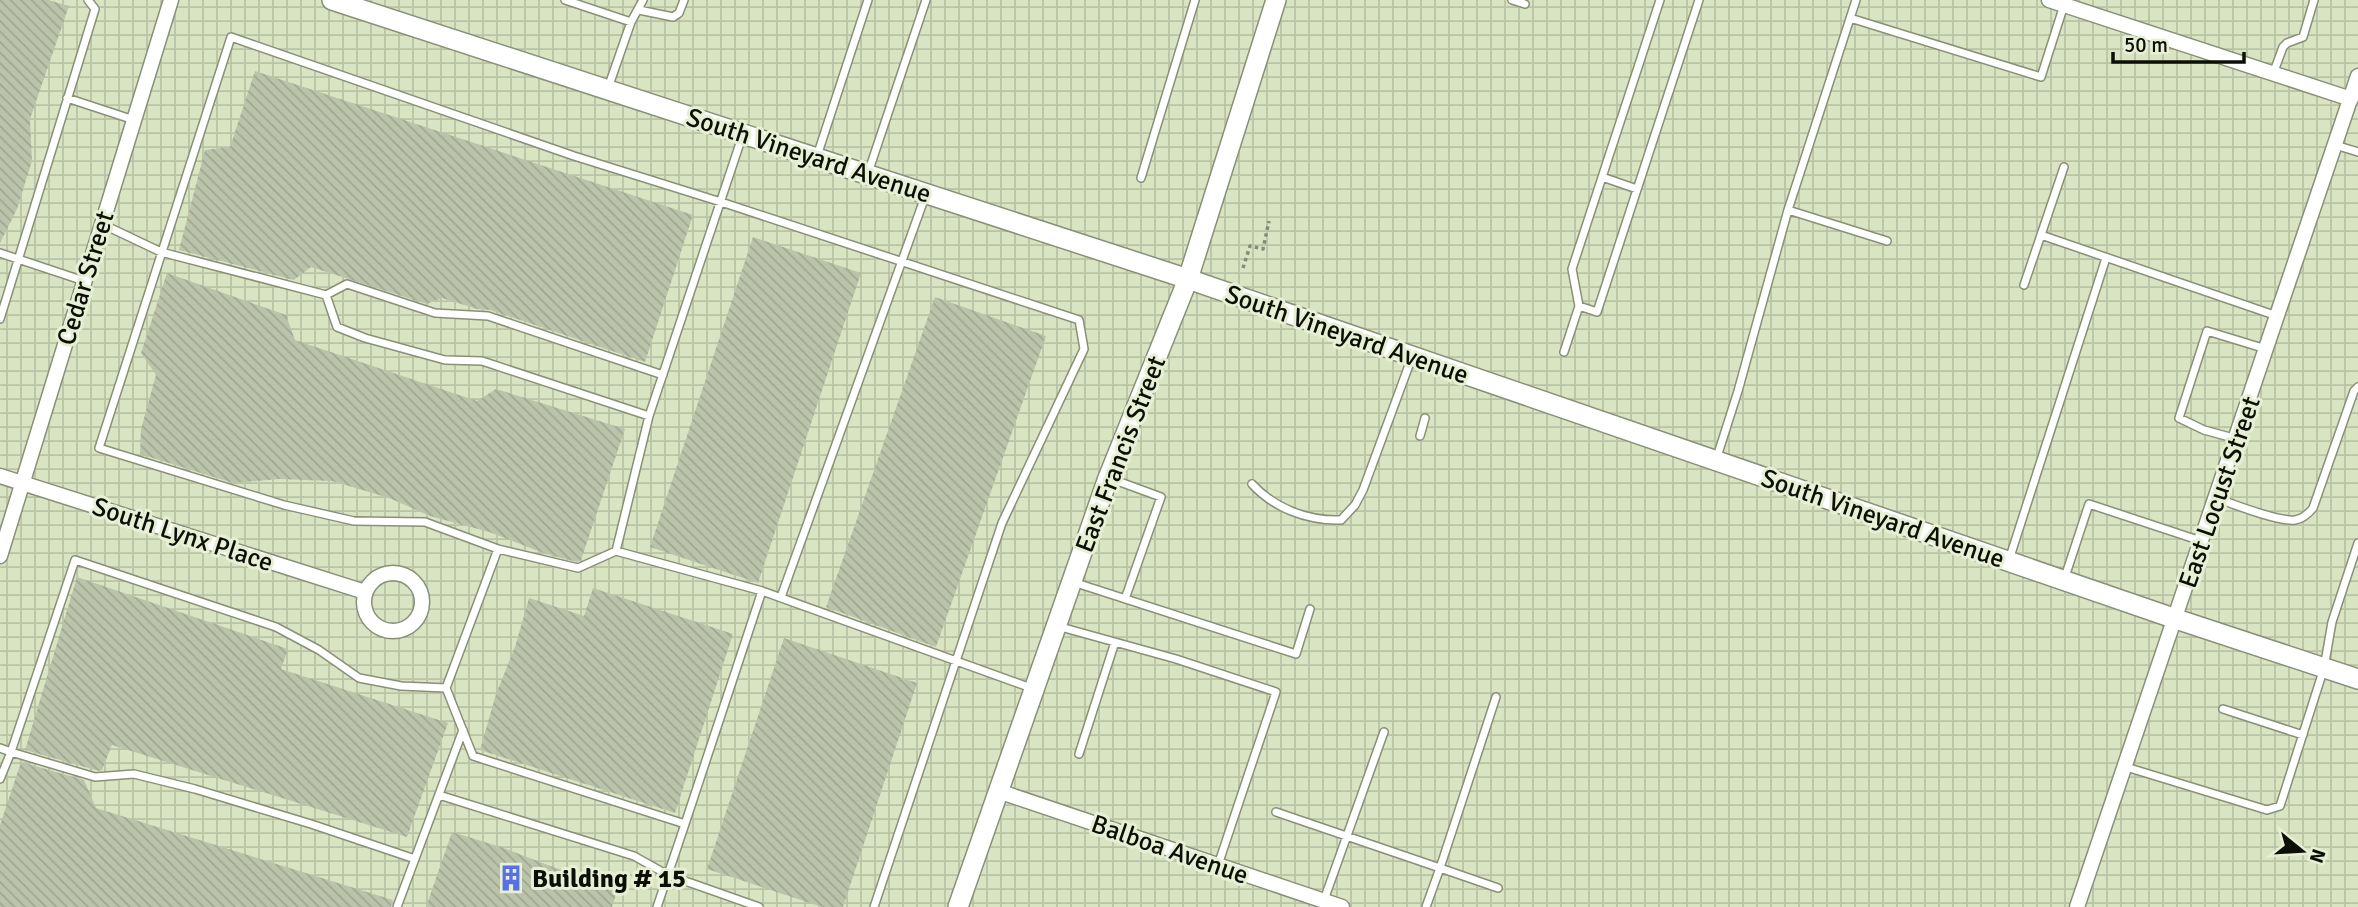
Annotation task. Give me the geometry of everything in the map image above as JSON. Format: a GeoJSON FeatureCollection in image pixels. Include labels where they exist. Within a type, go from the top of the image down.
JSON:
{"type":"FeatureCollection","features":[{"type":"Feature","properties":{"kind":"main road","name":"South Vineyard Avenue"},"geometry":{"type":"LineString","coordinates":[[332,0],[1188,279],[2176,619],[2358,679]]}},
{"type":"Feature","properties":{"kind":"main road","name":"East Francis Street"},"geometry":{"type":"LineString","coordinates":[[958,907],[1108,478],[1188,279],[1276,0]]}},
{"type":"Feature","properties":{"kind":"street","name":"Cedar Street"},"geometry":{"type":"LineString","coordinates":[[0,556],[171,0]]}},
{"type":"Feature","properties":{"kind":"street"},"geometry":{"type":"LineString","coordinates":[[2049,0],[2069,4],[2351,99]]}},
{"type":"Feature","properties":{"kind":"street","name":"East Locust Street"},"geometry":{"type":"LineString","coordinates":[[2077,907],[2358,76]]}},
{"type":"Feature","properties":{"kind":"street","name":"South Lynx Place"},"geometry":{"type":"LineString","coordinates":[[0,476],[365,592]]}},
{"type":"Feature","properties":{"kind":"street"},"geometry":{"type":"LineString","coordinates":[[392,572],[403,574],[413,580],[420,589],[423,600],[421,612],[415,622],[406,629],[394,632],[383,630],[373,624],[366,615],[363,603],[365,592],[371,582],[381,575],[392,572]]}},
{"type":"Feature","properties":{"kind":"street","name":"Balboa Avenue"},"geometry":{"type":"LineString","coordinates":[[998,791],[1342,907]]}},
{"type":"Feature","properties":{"kind":"lane"},"geometry":{"type":"LineString","coordinates":[[0,319],[95,9],[88,0]]}},
{"type":"Feature","properties":{"kind":"lane"},"geometry":{"type":"LineString","coordinates":[[565,0],[631,22]]}},
{"type":"Feature","properties":{"kind":"lane"},"geometry":{"type":"LineString","coordinates":[[608,89],[631,22],[643,0]]}},
{"type":"Feature","properties":{"kind":"lane"},"geometry":{"type":"LineString","coordinates":[[639,10],[673,17],[679,13],[684,0]]}},
{"type":"Feature","properties":{"kind":"lane"},"geometry":{"type":"LineString","coordinates":[[817,157],[868,0]]}},
{"type":"Feature","properties":{"kind":"lane"},"geometry":{"type":"LineString","coordinates":[[868,174],[926,0]]}},
{"type":"Feature","properties":{"kind":"lane"},"geometry":{"type":"LineString","coordinates":[[1141,178],[1195,0]]}},
{"type":"Feature","properties":{"kind":"lane"},"geometry":{"type":"LineString","coordinates":[[1512,0],[1525,4]]}},
{"type":"Feature","properties":{"kind":"lane"},"geometry":{"type":"LineString","coordinates":[[1564,352],[1579,306],[1572,269],[1660,0]]}},
{"type":"Feature","properties":{"kind":"lane"},"geometry":{"type":"LineString","coordinates":[[1579,306],[1597,312],[1699,0]]}},
{"type":"Feature","properties":{"kind":"lane"},"geometry":{"type":"LineString","coordinates":[[1716,460],[1788,210],[1856,0]]}},
{"type":"Feature","properties":{"kind":"lane"},"geometry":{"type":"LineString","coordinates":[[2273,74],[2283,47],[2303,37],[2314,0]]}},
{"type":"Feature","properties":{"kind":"lane"},"geometry":{"type":"LineString","coordinates":[[1850,18],[2041,78],[2069,4]]}},
{"type":"Feature","properties":{"kind":"lane"},"geometry":{"type":"LineString","coordinates":[[874,907],[956,663],[1002,523],[1084,349],[1079,320],[574,156],[231,37],[99,448],[284,505],[354,521],[425,522],[498,550],[578,568],[615,551],[781,597],[956,663],[1034,689]]}},
{"type":"Feature","properties":{"kind":"lane"},"geometry":{"type":"LineString","coordinates":[[68,98],[134,120]]}},
{"type":"Feature","properties":{"kind":"lane"},"geometry":{"type":"LineString","coordinates":[[615,551],[649,416],[743,133]]}},
{"type":"Feature","properties":{"kind":"lane"},"geometry":{"type":"LineString","coordinates":[[2335,145],[2358,152]]}},
{"type":"Feature","properties":{"kind":"lane"},"geometry":{"type":"LineString","coordinates":[[2024,285],[2064,167]]}},
{"type":"Feature","properties":{"kind":"lane"},"geometry":{"type":"LineString","coordinates":[[1602,177],[1637,189]]}},
{"type":"Feature","properties":{"kind":"lane"},"geometry":{"type":"LineString","coordinates":[[781,597],[926,193]]}},
{"type":"Feature","properties":{"kind":"lane"},"geometry":{"type":"LineString","coordinates":[[1788,210],[1887,241]]}},
{"type":"Feature","properties":{"kind":"lane"},"geometry":{"type":"LineString","coordinates":[[102,224],[161,252],[326,295],[347,284],[435,313],[488,316],[663,375]]}},
{"type":"Feature","properties":{"kind":"lane"},"geometry":{"type":"LineString","coordinates":[[2041,235],[2277,317]]}},
{"type":"Feature","properties":{"kind":"lane"},"geometry":{"type":"LineString","coordinates":[[0,253],[85,281]]}},
{"type":"Feature","properties":{"kind":"lane"},"geometry":{"type":"LineString","coordinates":[[2008,561],[2106,258]]}},
{"type":"Feature","properties":{"kind":"lane"},"geometry":{"type":"LineString","coordinates":[[326,295],[337,327],[365,338],[445,360],[482,361],[649,416]]}},
{"type":"Feature","properties":{"kind":"lane"},"geometry":{"type":"LineString","coordinates":[[2236,439],[2204,430],[2179,418],[2207,331],[2267,349]]}},
{"type":"Feature","properties":{"kind":"lane"},"geometry":{"type":"LineString","coordinates":[[1252,484],[1267,499],[1290,511],[1324,521],[1341,520],[1355,505],[1363,490],[1412,356]]}},
{"type":"Feature","properties":{"kind":"lane"},"geometry":{"type":"LineString","coordinates":[[2216,498],[2287,519],[2295,520],[2309,514],[2314,508],[2354,391],[2358,387]]}},
{"type":"Feature","properties":{"kind":"lane"},"geometry":{"type":"LineString","coordinates":[[1420,436],[1425,418]]}},
{"type":"Feature","properties":{"kind":"lane"},"geometry":{"type":"LineString","coordinates":[[1108,478],[1161,497],[1125,599]]}},
{"type":"Feature","properties":{"kind":"lane"},"geometry":{"type":"LineString","coordinates":[[2064,580],[2089,504],[2202,542]]}},
{"type":"Feature","properties":{"kind":"lane"},"geometry":{"type":"LineString","coordinates":[[2126,767],[2267,810],[2280,806],[2324,668],[2332,622],[2358,543]]}},
{"type":"Feature","properties":{"kind":"lane"},"geometry":{"type":"LineString","coordinates":[[498,550],[446,688],[473,756],[685,824]]}},
{"type":"Feature","properties":{"kind":"lane"},"geometry":{"type":"LineString","coordinates":[[0,779],[75,560],[276,627],[319,650],[359,678],[401,686],[446,688]]}},
{"type":"Feature","properties":{"kind":"lane"},"geometry":{"type":"LineString","coordinates":[[1072,582],[1296,654],[1310,609]]}},
{"type":"Feature","properties":{"kind":"lane"},"geometry":{"type":"LineString","coordinates":[[657,907],[762,591]]}},
{"type":"Feature","properties":{"kind":"lane"},"geometry":{"type":"LineString","coordinates":[[1056,626],[1276,692],[1218,865]]}},
{"type":"Feature","properties":{"kind":"lane"},"geometry":{"type":"LineString","coordinates":[[1079,754],[1115,642]]}},
{"type":"Feature","properties":{"kind":"lane"},"geometry":{"type":"LineString","coordinates":[[1426,907],[1496,697]]}},
{"type":"Feature","properties":{"kind":"lane"},"geometry":{"type":"LineString","coordinates":[[2223,709],[2303,735]]}},
{"type":"Feature","properties":{"kind":"lane"},"geometry":{"type":"LineString","coordinates":[[397,907],[463,730]]}},
{"type":"Feature","properties":{"kind":"lane"},"geometry":{"type":"LineString","coordinates":[[1324,901],[1384,732]]}},
{"type":"Feature","properties":{"kind":"lane"},"geometry":{"type":"LineString","coordinates":[[0,748],[95,777],[134,774],[195,789],[415,859]]}},
{"type":"Feature","properties":{"kind":"lane"},"geometry":{"type":"LineString","coordinates":[[439,794],[634,856],[668,875],[759,907]]}},
{"type":"Feature","properties":{"kind":"lane"},"geometry":{"type":"LineString","coordinates":[[1276,812],[1498,888]]}},
{"type":"Feature","properties":{"kind":"path"},"geometry":{"type":"LineString","coordinates":[[1243,268],[1250,246],[1263,249],[1269,221]]}},
{"type":"Feature","properties":{"kind":"shaded area"},"geometry":{"type":"Polygon","coordinates":[[[0,0],[2358,0],[2358,907],[0,907],[0,0]]]}},
{"type":"Feature","properties":{"kind":"building"},"geometry":{"type":"Polygon","coordinates":[[[0,0],[48,0],[69,6],[30,119],[32,161],[17,209],[0,243],[0,0]]]}},
{"type":"Feature","properties":{"kind":"building"},"geometry":{"type":"Polygon","coordinates":[[[255,71],[693,215],[645,362],[490,310],[477,309],[442,298],[427,304],[311,267],[294,280],[179,250],[205,150],[230,147],[255,71]]]}},
{"type":"Feature","properties":{"kind":"building"},"geometry":{"type":"Polygon","coordinates":[[[753,237],[861,273],[758,583],[650,547],[753,237]]]}},
{"type":"Feature","properties":{"kind":"building"},"geometry":{"type":"Polygon","coordinates":[[[167,273],[286,315],[295,340],[477,401],[496,389],[625,429],[581,560],[577,562],[546,554],[489,532],[430,516],[389,498],[332,481],[279,479],[233,483],[140,454],[141,429],[156,375],[141,353],[167,273]]]}},
{"type":"Feature","properties":{"kind":"building"},"geometry":{"type":"Polygon","coordinates":[[[935,297],[1046,336],[936,647],[826,607],[935,297]]]}},
{"type":"Feature","properties":{"kind":"building"},"geometry":{"type":"Polygon","coordinates":[[[77,577],[288,649],[281,669],[448,723],[407,837],[112,745],[102,770],[99,771],[25,750],[77,577]]]}},
{"type":"Feature","properties":{"kind":"building"},"geometry":{"type":"Polygon","coordinates":[[[593,588],[733,634],[675,813],[480,750],[529,598],[584,616],[593,588]]]}},
{"type":"Feature","properties":{"kind":"building"},"geometry":{"type":"Polygon","coordinates":[[[784,638],[917,683],[843,907],[822,907],[707,869],[784,638]]]}},
{"type":"Feature","properties":{"kind":"building"},"geometry":{"type":"Polygon","coordinates":[[[21,762],[84,780],[96,808],[393,900],[391,907],[0,907],[0,825],[21,762]]]}},
{"type":"Feature","properties":{"kind":"building","name":"Building # 15"},"geometry":{"type":"Polygon","coordinates":[[[452,832],[618,888],[612,907],[426,907],[452,832]]]}},
{"type":"Feature","properties":{"kind":"place","name":"Building # 15"},"geometry":{"type":"Point","coordinates":[511,878]}}]}
